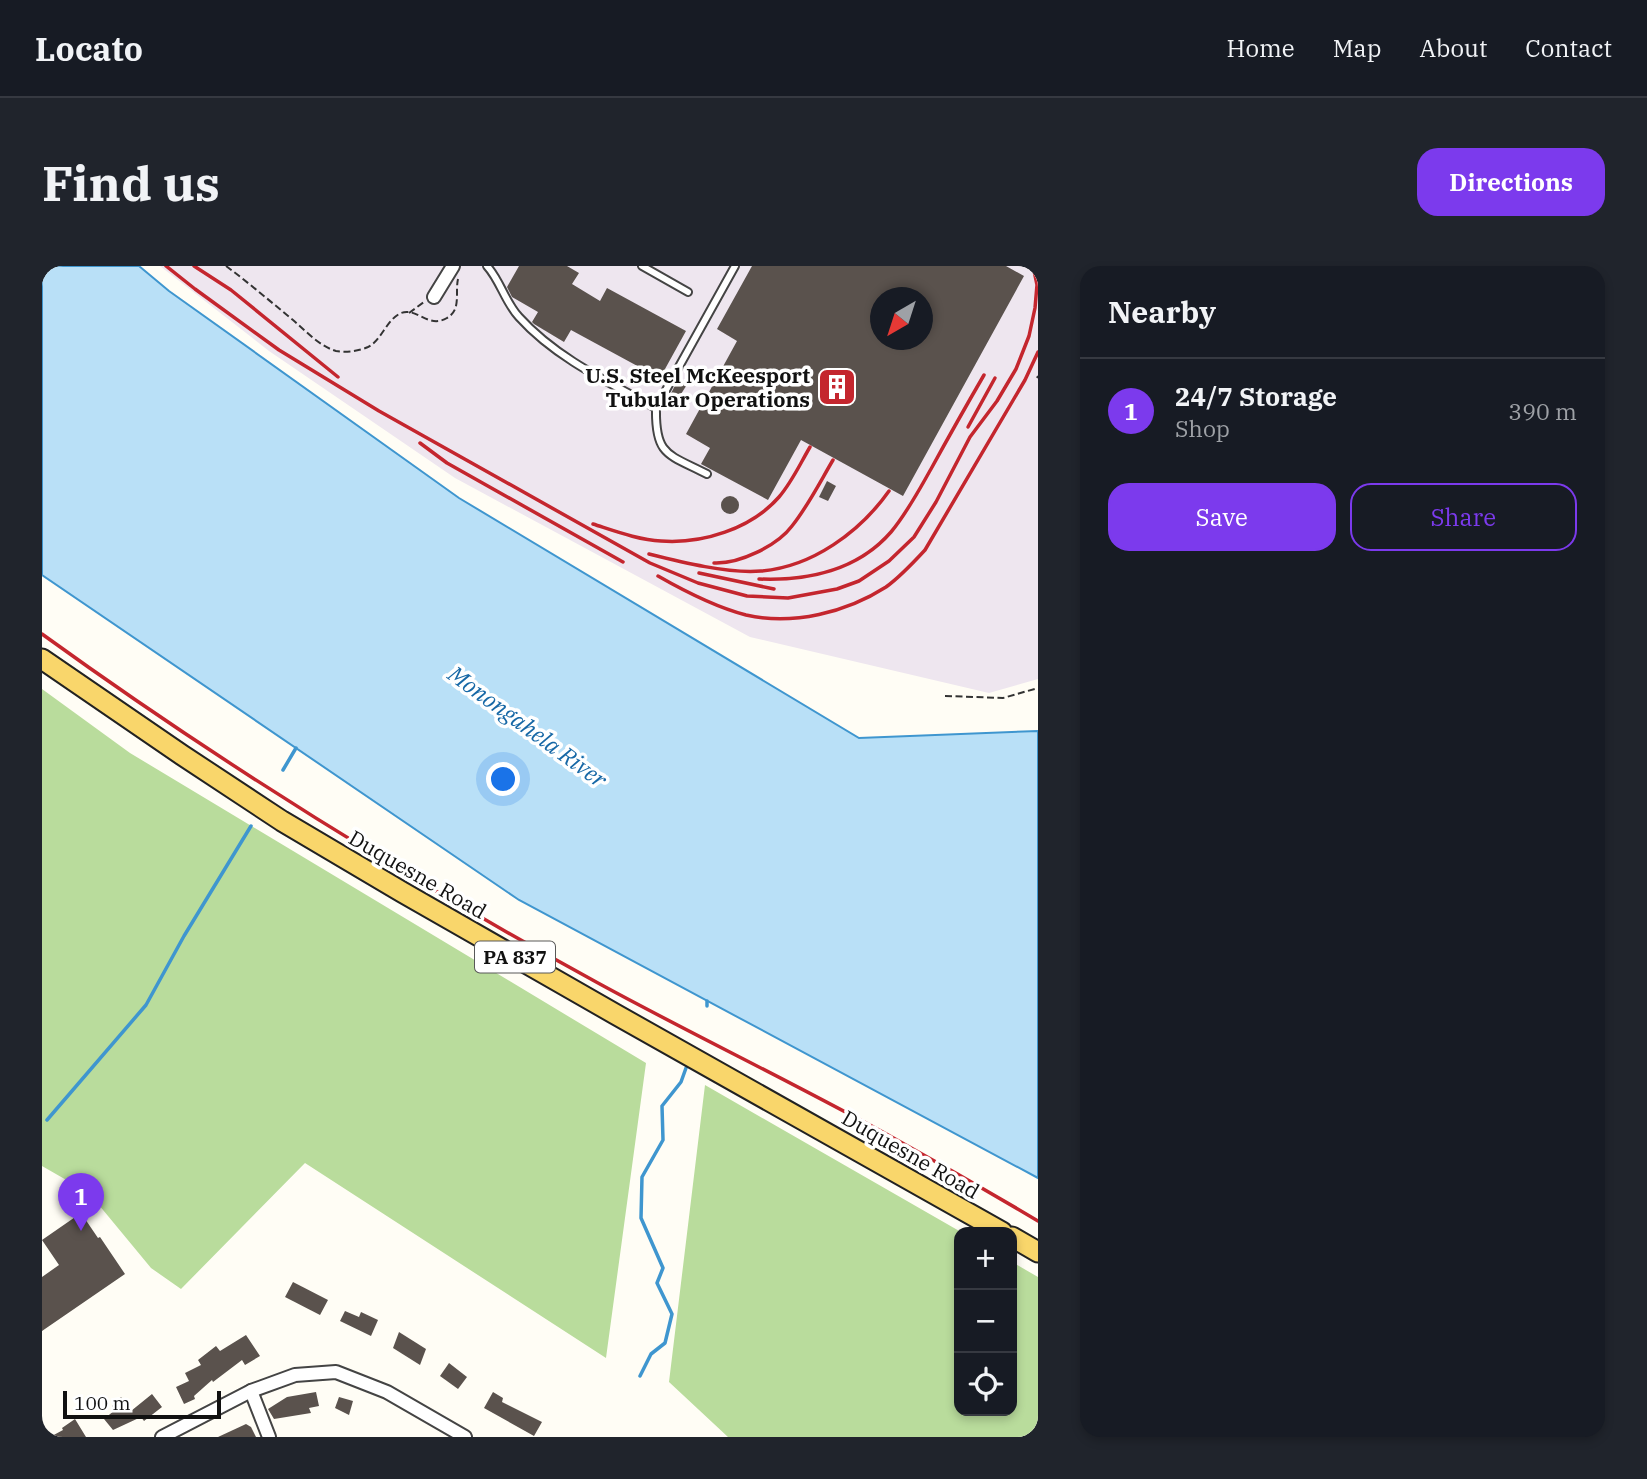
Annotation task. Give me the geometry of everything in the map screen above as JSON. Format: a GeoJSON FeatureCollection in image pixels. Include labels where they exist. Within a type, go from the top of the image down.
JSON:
{"type":"FeatureCollection","features":[{"type":"Feature","properties":{"kind":"main road","name":"Duquesne Road"},"geometry":{"type":"LineString","coordinates":[[42,659],[294,828],[615,1014],[993,1227]]}},
{"type":"Feature","properties":{"kind":"main road"},"geometry":{"type":"LineString","coordinates":[[1017,1240],[1038,1252]]}},
{"type":"Feature","properties":{"kind":"street"},"geometry":{"type":"LineString","coordinates":[[434,298],[456,271]]}},
{"type":"Feature","properties":{"kind":"street"},"geometry":{"type":"LineString","coordinates":[[162,1437],[251,1391],[295,1375],[336,1371],[387,1392],[465,1437]]}},
{"type":"Feature","properties":{"kind":"street"},"geometry":{"type":"LineString","coordinates":[[251,1391],[269,1437]]}},
{"type":"Feature","properties":{"kind":"lane"},"geometry":{"type":"LineString","coordinates":[[487,266],[515,313],[531,329],[576,365],[656,408]]}},
{"type":"Feature","properties":{"kind":"lane"},"geometry":{"type":"LineString","coordinates":[[642,266],[688,292]]}},
{"type":"Feature","properties":{"kind":"lane"},"geometry":{"type":"LineString","coordinates":[[707,474],[668,454],[660,446],[655,428],[656,408],[735,266]]}},
{"type":"Feature","properties":{"kind":"path"},"geometry":{"type":"LineString","coordinates":[[226,266],[321,344],[337,351],[352,352],[369,347],[402,313],[438,322],[453,314],[456,306],[456,271]]}},
{"type":"Feature","properties":{"kind":"path"},"geometry":{"type":"LineString","coordinates":[[409,313],[419,303],[434,298]]}},
{"type":"Feature","properties":{"kind":"path"},"geometry":{"type":"LineString","coordinates":[[945,696],[1003,698],[1038,688]]}},
{"type":"Feature","properties":{"kind":"shaded area"},"geometry":{"type":"Polygon","coordinates":[[[160,266],[1038,266],[1038,679],[989,693],[750,637],[455,478],[269,351],[160,266]]]}},
{"type":"Feature","properties":{"kind":"green space"},"geometry":{"type":"Polygon","coordinates":[[[42,689],[130,753],[646,1063],[606,1358],[305,1163],[181,1289],[151,1268],[89,1193],[42,1166],[42,689]]]}},
{"type":"Feature","properties":{"kind":"green space"},"geometry":{"type":"Polygon","coordinates":[[[705,1085],[954,1228],[954,1416],[1017,1416],[1017,1265],[1038,1277],[1038,1437],[728,1437],[669,1382],[705,1085]]]}},
{"type":"Feature","properties":{"kind":"water","name":"Monongahela River"},"geometry":{"type":"Polygon","coordinates":[[[42,266],[139,266],[169,291],[459,498],[859,738],[1038,731],[1038,1178],[519,900],[42,575],[42,266]]]}},
{"type":"Feature","properties":{"kind":"building"},"geometry":{"type":"Polygon","coordinates":[[[519,266],[567,266],[579,273],[572,284],[600,301],[607,288],[686,331],[665,369],[670,372],[665,381],[571,330],[564,342],[534,324],[532,322],[538,312],[512,297],[507,287],[519,266]]]}},
{"type":"Feature","properties":{"kind":"building","name":"U.S. Steel McKeesport Tubular Operations"},"geometry":{"type":"Polygon","coordinates":[[[752,266],[1006,266],[1024,276],[903,496],[801,440],[768,500],[701,464],[710,448],[686,434],[737,341],[717,329],[752,266]]]}},
{"type":"Feature","properties":{"kind":"building"},"geometry":{"type":"Polygon","coordinates":[[[679,378],[688,383],[676,402],[669,397],[679,378]]]}},
{"type":"Feature","properties":{"kind":"building"},"geometry":{"type":"Polygon","coordinates":[[[827,481],[836,486],[828,501],[819,497],[827,481]]]}},
{"type":"Feature","properties":{"kind":"building"},"geometry":{"type":"Polygon","coordinates":[[[730,496],[736,499],[739,505],[736,511],[730,514],[724,511],[721,505],[724,499],[730,496]]]}},
{"type":"Feature","properties":{"kind":"building"},"geometry":{"type":"Polygon","coordinates":[[[81,1213],[125,1274],[42,1331],[42,1277],[59,1265],[42,1240],[81,1213]]]}},
{"type":"Feature","properties":{"kind":"building"},"geometry":{"type":"Polygon","coordinates":[[[293,1282],[328,1300],[320,1315],[285,1297],[293,1282]]]}},
{"type":"Feature","properties":{"kind":"building"},"geometry":{"type":"Polygon","coordinates":[[[345,1311],[359,1317],[361,1312],[378,1320],[371,1336],[340,1321],[345,1311]]]}},
{"type":"Feature","properties":{"kind":"building"},"geometry":{"type":"Polygon","coordinates":[[[399,1332],[426,1349],[420,1365],[393,1348],[399,1332]]]}},
{"type":"Feature","properties":{"kind":"building"},"geometry":{"type":"Polygon","coordinates":[[[246,1335],[260,1356],[245,1365],[242,1360],[213,1382],[212,1380],[194,1396],[195,1399],[184,1404],[176,1387],[189,1381],[185,1373],[201,1365],[198,1360],[216,1346],[220,1351],[246,1335]]]}},
{"type":"Feature","properties":{"kind":"building"},"geometry":{"type":"Polygon","coordinates":[[[449,1363],[467,1377],[458,1389],[440,1376],[449,1363]]]}},
{"type":"Feature","properties":{"kind":"building"},"geometry":{"type":"Polygon","coordinates":[[[316,1392],[319,1406],[309,1408],[311,1413],[274,1419],[268,1409],[287,1397],[316,1392]]]}},
{"type":"Feature","properties":{"kind":"building"},"geometry":{"type":"Polygon","coordinates":[[[493,1392],[503,1398],[502,1402],[542,1422],[534,1436],[484,1408],[493,1392]]]}},
{"type":"Feature","properties":{"kind":"building"},"geometry":{"type":"Polygon","coordinates":[[[152,1394],[162,1407],[144,1421],[141,1417],[113,1430],[104,1419],[115,1410],[112,1406],[121,1397],[131,1411],[152,1394]]]}},
{"type":"Feature","properties":{"kind":"building"},"geometry":{"type":"Polygon","coordinates":[[[339,1397],[353,1401],[349,1415],[335,1408],[339,1397]]]}},
{"type":"Feature","properties":{"kind":"building"},"geometry":{"type":"Polygon","coordinates":[[[75,1419],[86,1437],[50,1437],[63,1430],[62,1428],[75,1419]]]}},
{"type":"Feature","properties":{"kind":"building"},"geometry":{"type":"Polygon","coordinates":[[[246,1424],[251,1427],[256,1437],[218,1437],[246,1424]]]}},
{"type":"Feature","properties":{"kind":"waterway"},"geometry":{"type":"LineString","coordinates":[[283,770],[296,748]]}},
{"type":"Feature","properties":{"kind":"waterway"},"geometry":{"type":"LineString","coordinates":[[47,1120],[146,1005],[184,936],[251,826]]}},
{"type":"Feature","properties":{"kind":"waterway"},"geometry":{"type":"LineString","coordinates":[[707,1001],[707,1006]]}},
{"type":"Feature","properties":{"kind":"waterway"},"geometry":{"type":"LineString","coordinates":[[640,1376],[651,1354],[665,1343],[672,1314],[657,1283],[663,1268],[641,1218],[642,1177],[663,1140],[662,1106],[681,1082],[686,1068]]}},
{"type":"Feature","properties":{"kind":"railway"},"geometry":{"type":"LineString","coordinates":[[166,266],[279,350],[379,411],[650,563],[698,583],[747,596],[788,598],[837,589],[859,581],[889,561],[914,537],[970,437],[997,401],[1016,369],[1029,336],[1035,308],[1037,285],[1033,266]]}},
{"type":"Feature","properties":{"kind":"railway"},"geometry":{"type":"LineString","coordinates":[[194,266],[231,290],[338,377]]}},
{"type":"Feature","properties":{"kind":"railway"},"geometry":{"type":"LineString","coordinates":[[658,576],[734,612],[764,618],[801,618],[837,610],[871,596],[886,587],[925,550],[1025,380],[1038,352]]}},
{"type":"Feature","properties":{"kind":"railway"},"geometry":{"type":"LineString","coordinates":[[759,579],[814,575],[848,564],[878,545],[908,509],[984,375]]}},
{"type":"Feature","properties":{"kind":"railway"},"geometry":{"type":"LineString","coordinates":[[968,427],[995,378]]}},
{"type":"Feature","properties":{"kind":"railway"},"geometry":{"type":"LineString","coordinates":[[420,443],[447,463],[623,562]]}},
{"type":"Feature","properties":{"kind":"railway"},"geometry":{"type":"LineString","coordinates":[[593,524],[636,537],[661,541],[693,540],[725,532],[755,518],[768,508],[792,479],[810,447]]}},
{"type":"Feature","properties":{"kind":"railway"},"geometry":{"type":"LineString","coordinates":[[714,563],[746,557],[777,540],[792,526],[833,460]]}},
{"type":"Feature","properties":{"kind":"railway"},"geometry":{"type":"LineString","coordinates":[[649,554],[734,571],[780,568],[798,563],[833,545],[864,520],[889,491]]}},
{"type":"Feature","properties":{"kind":"railway"},"geometry":{"type":"LineString","coordinates":[[699,573],[774,589]]}},
{"type":"Feature","properties":{"kind":"railway"},"geometry":{"type":"LineString","coordinates":[[42,634],[245,773],[455,902],[598,983],[897,1140],[1038,1221]]}},
{"type":"Feature","properties":{"kind":"place","name":"U.S. Steel McKeesport Tubular Operations"},"geometry":{"type":"Point","coordinates":[837,387]}},
{"type":"Feature","properties":{"kind":"place","name":"24/7 Storage"},"geometry":{"type":"Point","coordinates":[81,1231]}}]}
